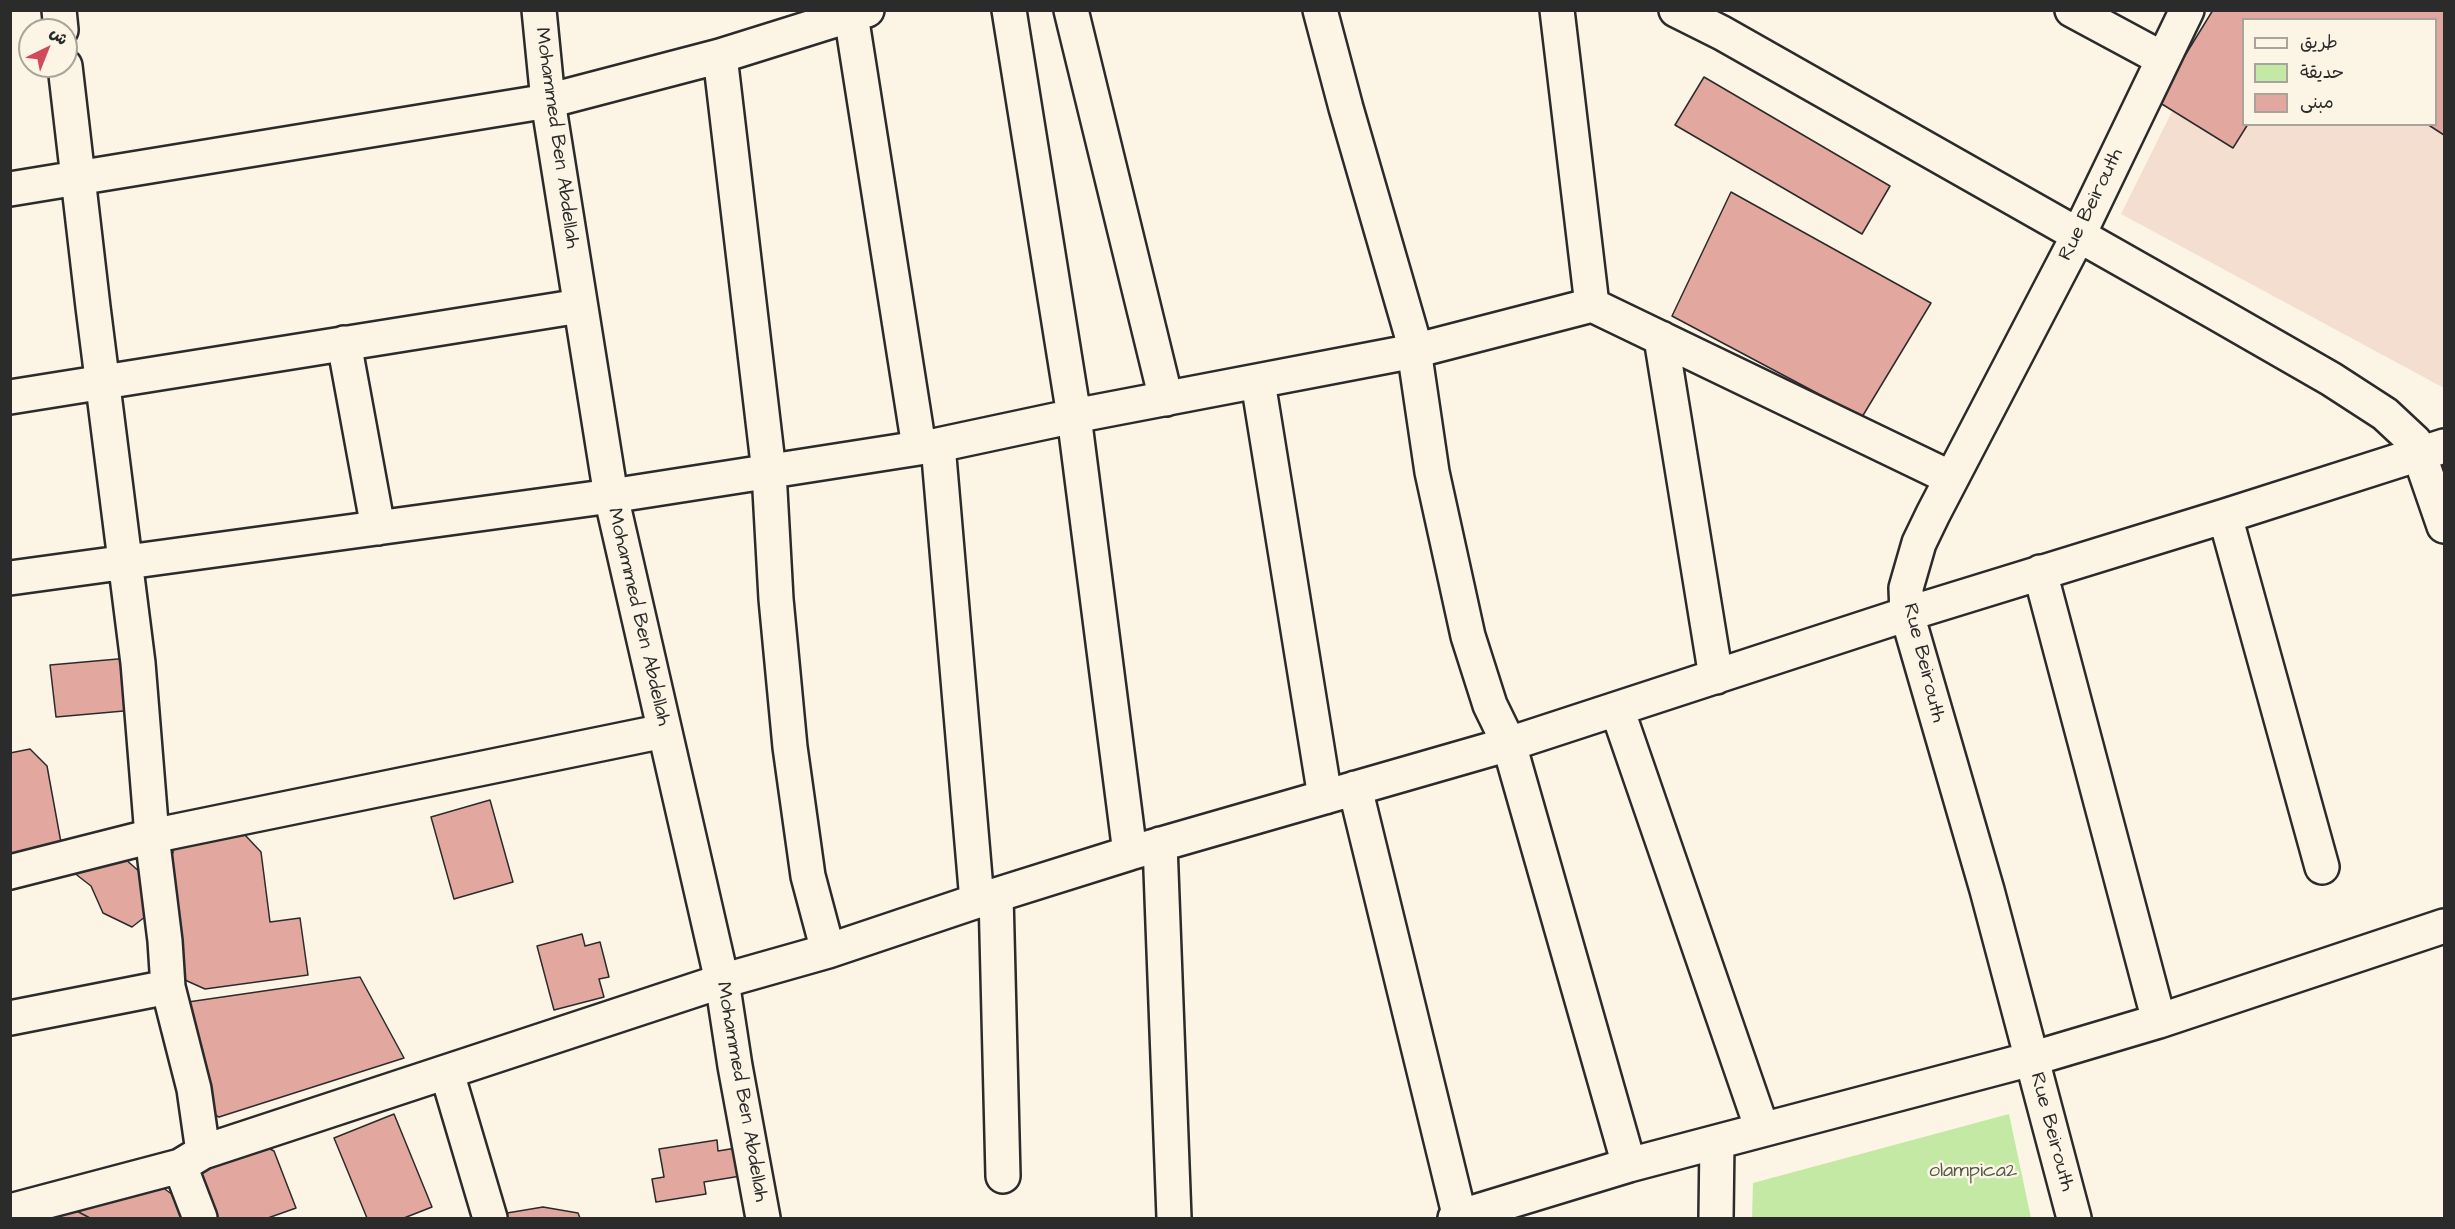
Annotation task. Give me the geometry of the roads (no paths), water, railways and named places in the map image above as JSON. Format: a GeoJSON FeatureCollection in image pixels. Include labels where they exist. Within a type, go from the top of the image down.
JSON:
{"type":"FeatureCollection","features":[{"type":"Feature","properties":{"kind":"street","name":"Mohammed Ben Abdellah"},"geometry":{"type":"LineString","coordinates":[[539,10],[548,101],[611,496],[723,981],[737,1077],[763,1218]]}},
{"type":"Feature","properties":{"kind":"street"},"geometry":{"type":"LineString","coordinates":[[1009,10],[1145,848],[1174,1218]]}},
{"type":"Feature","properties":{"kind":"street"},"geometry":{"type":"LineString","coordinates":[[1071,10],[1166,399]]}},
{"type":"Feature","properties":{"kind":"street"},"geometry":{"type":"LineString","coordinates":[[1320,10],[1409,327],[1432,472],[1460,603],[1490,705],[1509,744],[1629,1165]]}},
{"type":"Feature","properties":{"kind":"street"},"geometry":{"type":"LineString","coordinates":[[1557,10],[1592,305]]}},
{"type":"Feature","properties":{"kind":"street"},"geometry":{"type":"LineString","coordinates":[[1676,10],[1722,33],[2331,379],[2385,414],[2415,442],[2433,449]]}},
{"type":"Feature","properties":{"kind":"street"},"geometry":{"type":"LineString","coordinates":[[2072,10],[2163,59]]}},
{"type":"Feature","properties":{"kind":"street","name":"Rue Beirouth"},"geometry":{"type":"LineString","coordinates":[[2074,1218],[1987,890],[1907,614],[1906,588],[1919,543],[2078,236],[2187,10]]}},
{"type":"Feature","properties":{"kind":"street"},"geometry":{"type":"LineString","coordinates":[[10,189],[548,101],[720,56],[858,12],[928,446],[986,898],[1003,1176]]}},
{"type":"Feature","properties":{"kind":"street"},"geometry":{"type":"LineString","coordinates":[[720,56],[769,471],[776,599],[790,747],[808,876],[828,951]]}},
{"type":"Feature","properties":{"kind":"street"},"geometry":{"type":"LineString","coordinates":[[66,78],[138,663],[152,836],[165,940],[168,987],[194,1089],[191,1159],[200,1218]]}},
{"type":"Feature","properties":{"kind":"street"},"geometry":{"type":"LineString","coordinates":[[10,578],[611,496],[928,446],[1414,351],[1592,305],[1952,478]]}},
{"type":"Feature","properties":{"kind":"street"},"geometry":{"type":"LineString","coordinates":[[10,397],[580,306]]}},
{"type":"Feature","properties":{"kind":"street"},"geometry":{"type":"LineString","coordinates":[[1661,338],[1716,676]]}},
{"type":"Feature","properties":{"kind":"street"},"geometry":{"type":"LineString","coordinates":[[344,344],[378,528]]}},
{"type":"Feature","properties":{"kind":"street"},"geometry":{"type":"LineString","coordinates":[[1258,382],[1340,793],[1458,1218],[1629,1165],[2031,1059],[2159,1021],[2445,926]]}},
{"type":"Feature","properties":{"kind":"street"},"geometry":{"type":"LineString","coordinates":[[10,1211],[191,1159],[723,981],[828,951],[986,898],[1145,848],[1509,744],[1907,614],[2433,449]]}},
{"type":"Feature","properties":{"kind":"street"},"geometry":{"type":"LineString","coordinates":[[2433,449],[2445,526]]}},
{"type":"Feature","properties":{"kind":"street"},"geometry":{"type":"LineString","coordinates":[[2225,516],[2322,867]]}},
{"type":"Feature","properties":{"kind":"street"},"geometry":{"type":"LineString","coordinates":[[2040,572],[2159,1021]]}},
{"type":"Feature","properties":{"kind":"street"},"geometry":{"type":"LineString","coordinates":[[1617,709],[1762,1129]]}},
{"type":"Feature","properties":{"kind":"street"},"geometry":{"type":"LineString","coordinates":[[10,872],[152,836],[664,731]]}},
{"type":"Feature","properties":{"kind":"street"},"geometry":{"type":"LineString","coordinates":[[10,1018],[168,987]]}},
{"type":"Feature","properties":{"kind":"street"},"geometry":{"type":"LineString","coordinates":[[447,1073],[490,1218]]}},
{"type":"Feature","properties":{"kind":"street"},"geometry":{"type":"LineString","coordinates":[[1716,1218],[1717,1142]]}},
{"type":"Feature","properties":{"kind":"park label","name":"olampica2"},"geometry":{"type":"Point","coordinates":[1973,1172]}}]}
